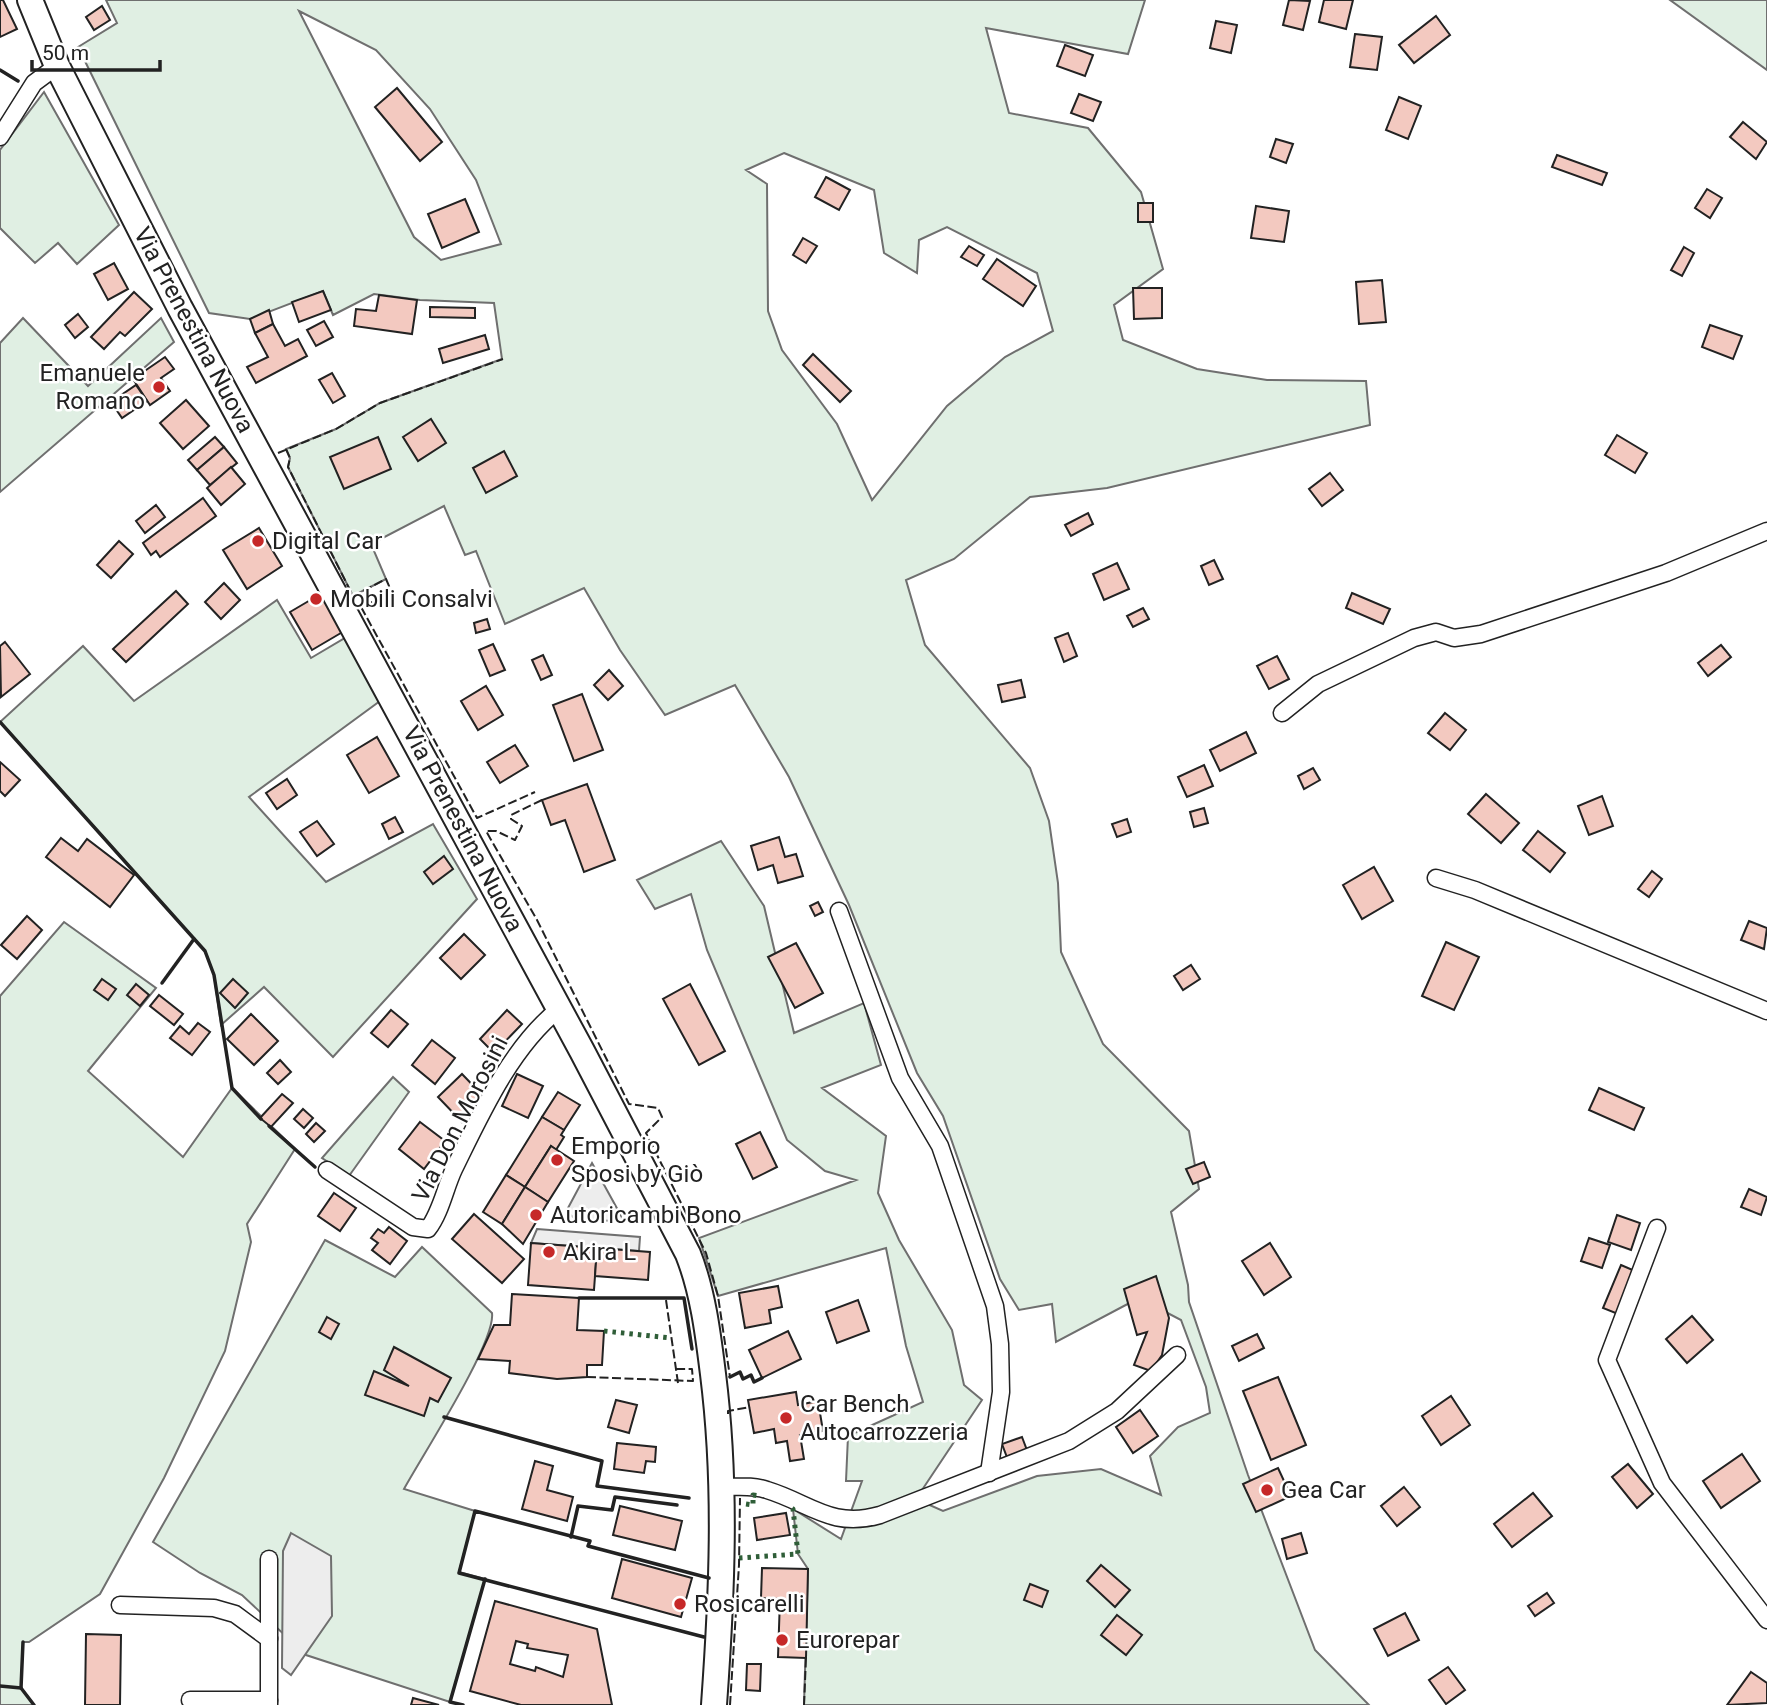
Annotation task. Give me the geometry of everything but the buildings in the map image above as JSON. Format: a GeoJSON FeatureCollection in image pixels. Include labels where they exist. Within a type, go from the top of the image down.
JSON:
{"type":"FeatureCollection","features":[{"type":"Feature","properties":{"kind":"main road","name":"Via Prenestina Nuova"},"geometry":{"type":"LineString","coordinates":[[30,0],[57,66],[180,308],[673,1221],[691,1263],[710,1351],[723,1487],[720,1635],[714,1705]]}},
{"type":"Feature","properties":{"kind":"street"},"geometry":{"type":"LineString","coordinates":[[0,138],[34,83],[57,66]]}},
{"type":"Feature","properties":{"kind":"street"},"geometry":{"type":"LineString","coordinates":[[1282,713],[1318,684],[1414,638],[1436,632],[1454,638],[1481,634],[1666,573],[1767,531]]}},
{"type":"Feature","properties":{"kind":"street"},"geometry":{"type":"LineString","coordinates":[[1436,878],[1475,890],[1767,1011]]}},
{"type":"Feature","properties":{"kind":"street"},"geometry":{"type":"LineString","coordinates":[[839,911],[900,1079],[940,1146],[995,1306],[1000,1344],[1001,1392],[989,1473]]}},
{"type":"Feature","properties":{"kind":"street","name":"Via Don Morosini"},"geometry":{"type":"LineString","coordinates":[[327,1170],[414,1227],[428,1229],[453,1171],[520,1048],[534,1030],[559,1009]]}},
{"type":"Feature","properties":{"kind":"street"},"geometry":{"type":"LineString","coordinates":[[1657,1228],[1607,1360],[1662,1483],[1767,1620]]}},
{"type":"Feature","properties":{"kind":"street"},"geometry":{"type":"LineString","coordinates":[[723,1487],[766,1490],[827,1516],[859,1519],[888,1512],[1043,1453],[1090,1430],[1143,1388],[1177,1355]]}},
{"type":"Feature","properties":{"kind":"street"},"geometry":{"type":"LineString","coordinates":[[190,1700],[269,1702],[269,1559]]}},
{"type":"Feature","properties":{"kind":"street"},"geometry":{"type":"LineString","coordinates":[[120,1605],[214,1608],[235,1614],[269,1639]]}},
{"type":"Feature","properties":{"kind":"green space"},"geometry":{"type":"Polygon","coordinates":[[[106,0],[1145,0],[1128,54],[986,28],[1009,113],[1088,128],[1141,192],[1163,269],[1114,305],[1123,340],[1197,369],[1267,380],[1366,381],[1370,425],[1107,488],[1030,497],[954,559],[906,580],[925,645],[1030,768],[1049,821],[1058,883],[1061,952],[1103,1044],[1189,1131],[1199,1189],[1171,1212],[1188,1285],[1189,1302],[1248,1475],[1315,1650],[1369,1705],[804,1705],[808,1569],[798,1554],[793,1509],[841,1539],[862,1481],[846,1481],[848,1436],[923,1402],[906,1346],[886,1248],[718,1296],[699,1238],[856,1180],[825,1171],[787,1140],[707,950],[691,894],[655,909],[637,880],[721,841],[764,906],[794,1033],[864,1003],[881,1065],[822,1088],[886,1136],[878,1193],[899,1240],[952,1330],[964,1385],[982,1400],[916,1499],[943,1511],[1037,1476],[1101,1469],[1161,1495],[1150,1456],[1178,1427],[1210,1413],[1206,1387],[1181,1320],[1139,1298],[1056,1342],[1052,1304],[1019,1310],[1000,1279],[943,1116],[917,1073],[849,905],[789,777],[735,685],[665,715],[620,650],[584,588],[505,624],[476,551],[465,555],[444,506],[371,544],[386,579],[353,596],[288,467],[290,458],[286,449],[336,429],[380,403],[502,359],[494,303],[420,300],[374,294],[333,315],[323,291],[250,319],[209,313],[78,47],[117,23],[106,0]],[[299,11],[414,237],[441,260],[501,244],[476,180],[430,109],[376,50],[299,11]],[[784,153],[746,170],[767,184],[768,311],[782,350],[837,424],[872,500],[947,406],[1005,357],[1053,331],[1037,273],[947,227],[919,240],[917,273],[884,253],[874,190],[784,153]]]}},
{"type":"Feature","properties":{"kind":"green space"},"geometry":{"type":"Polygon","coordinates":[[[1670,0],[1767,0],[1767,70],[1670,0]]]}},
{"type":"Feature","properties":{"kind":"green space"},"geometry":{"type":"Polygon","coordinates":[[[44,92],[119,225],[77,264],[58,243],[35,263],[0,228],[0,150],[44,92]]]}},
{"type":"Feature","properties":{"kind":"green space"},"geometry":{"type":"Polygon","coordinates":[[[23,318],[88,386],[161,318],[174,342],[0,492],[0,343],[23,318]]]}},
{"type":"Feature","properties":{"kind":"green space"},"geometry":{"type":"Polygon","coordinates":[[[277,600],[311,658],[345,638],[380,701],[249,797],[326,882],[433,824],[477,899],[333,1057],[264,987],[221,1025],[214,975],[205,951],[0,722],[83,646],[134,701],[277,600]]]}},
{"type":"Feature","properties":{"kind":"green space"},"geometry":{"type":"Polygon","coordinates":[[[64,922],[156,988],[88,1071],[183,1157],[232,1088],[295,1149],[247,1224],[251,1242],[225,1351],[164,1478],[100,1594],[29,1642],[23,1642],[21,1688],[34,1705],[0,1705],[0,996],[64,922]]]}},
{"type":"Feature","properties":{"kind":"green space"},"geometry":{"type":"Polygon","coordinates":[[[393,1077],[409,1092],[349,1176],[322,1158],[393,1077]]]}},
{"type":"Feature","properties":{"kind":"green space"},"geometry":{"type":"Polygon","coordinates":[[[325,1240],[395,1277],[422,1247],[492,1313],[490,1328],[471,1373],[404,1489],[475,1511],[459,1572],[485,1579],[450,1702],[306,1655],[242,1595],[200,1573],[153,1542],[325,1240]]]}},
{"type":"Feature","properties":{"kind":"shaded area"},"geometry":{"type":"Polygon","coordinates":[[[592,1163],[624,1221],[577,1220],[568,1213],[568,1208],[592,1163]]]}},
{"type":"Feature","properties":{"kind":"shaded area"},"geometry":{"type":"Polygon","coordinates":[[[537,1229],[640,1237],[639,1251],[531,1243],[537,1229]]]}},
{"type":"Feature","properties":{"kind":"shaded area"},"geometry":{"type":"Polygon","coordinates":[[[291,1533],[331,1556],[332,1616],[291,1675],[282,1668],[283,1551],[291,1533]]]}},
{"type":"Feature","properties":{"kind":"hedge"},"geometry":{"type":"LineString","coordinates":[[604,1331],[671,1338]]}},
{"type":"Feature","properties":{"kind":"hedge"},"geometry":{"type":"LineString","coordinates":[[746,1504],[753,1505],[753,1495],[760,1496]]}},
{"type":"Feature","properties":{"kind":"hedge"},"geometry":{"type":"LineString","coordinates":[[739,1558],[798,1554],[793,1509],[789,1506]]}},
{"type":"Feature","properties":{"kind":"fence"},"geometry":{"type":"LineString","coordinates":[[278,453],[336,429],[380,403],[503,359]]}},
{"type":"Feature","properties":{"kind":"fence"},"geometry":{"type":"LineString","coordinates":[[286,449],[290,458],[288,467],[353,596],[386,579],[392,593],[361,607],[477,818],[535,792]]}},
{"type":"Feature","properties":{"kind":"fence"},"geometry":{"type":"LineString","coordinates":[[542,800],[511,815],[511,819],[522,826],[515,840],[496,831],[486,831],[537,920],[629,1104],[658,1108],[662,1117],[646,1133],[706,1253],[718,1296],[730,1377]]}},
{"type":"Feature","properties":{"kind":"fence"},"geometry":{"type":"LineString","coordinates":[[666,1300],[678,1383]]}},
{"type":"Feature","properties":{"kind":"fence"},"geometry":{"type":"LineString","coordinates":[[587,1377],[693,1381],[692,1369],[675,1369]]}},
{"type":"Feature","properties":{"kind":"fence"},"geometry":{"type":"LineString","coordinates":[[728,1414],[728,1411],[750,1407]]}},
{"type":"Feature","properties":{"kind":"fence"},"geometry":{"type":"LineString","coordinates":[[730,1705],[739,1565],[740,1498]]}},
{"type":"Feature","properties":{"kind":"fence"},"geometry":{"type":"LineString","coordinates":[[804,1705],[806,1658]]}},
{"type":"Feature","properties":{"kind":"wall"},"geometry":{"type":"LineString","coordinates":[[0,70],[18,81]]}},
{"type":"Feature","properties":{"kind":"wall"},"geometry":{"type":"LineString","coordinates":[[0,722],[205,951],[214,975],[232,1088],[261,1119]]}},
{"type":"Feature","properties":{"kind":"wall"},"geometry":{"type":"LineString","coordinates":[[162,983],[194,939]]}},
{"type":"Feature","properties":{"kind":"wall"},"geometry":{"type":"LineString","coordinates":[[269,1126],[315,1167]]}},
{"type":"Feature","properties":{"kind":"wall"},"geometry":{"type":"LineString","coordinates":[[579,1298],[684,1298],[692,1349]]}},
{"type":"Feature","properties":{"kind":"wall"},"geometry":{"type":"LineString","coordinates":[[730,1377],[740,1372],[743,1379],[751,1375],[754,1382],[762,1378]]}},
{"type":"Feature","properties":{"kind":"wall"},"geometry":{"type":"LineString","coordinates":[[444,1417],[602,1461],[597,1486],[689,1498]]}},
{"type":"Feature","properties":{"kind":"wall"},"geometry":{"type":"LineString","coordinates":[[571,1537],[578,1506],[612,1510],[615,1497],[677,1505]]}},
{"type":"Feature","properties":{"kind":"wall"},"geometry":{"type":"LineString","coordinates":[[704,1637],[459,1573],[475,1511],[590,1541],[588,1546],[709,1578]]}},
{"type":"Feature","properties":{"kind":"wall"},"geometry":{"type":"LineString","coordinates":[[463,1705],[450,1702],[485,1579]]}},
{"type":"Feature","properties":{"kind":"wall"},"geometry":{"type":"LineString","coordinates":[[23,1642],[21,1688],[34,1705]]}},
{"type":"Feature","properties":{"kind":"wall"},"geometry":{"type":"LineString","coordinates":[[0,1686],[21,1688]]}},
{"type":"Feature","properties":{"kind":"place","name":"Emanuele Romano"},"geometry":{"type":"Point","coordinates":[159,387]}},
{"type":"Feature","properties":{"kind":"place","name":"Digital Car"},"geometry":{"type":"Point","coordinates":[258,541]}},
{"type":"Feature","properties":{"kind":"place","name":"Mobili Consalvi"},"geometry":{"type":"Point","coordinates":[316,599]}},
{"type":"Feature","properties":{"kind":"place","name":"Emporio Sposi by Giò"},"geometry":{"type":"Point","coordinates":[557,1160]}},
{"type":"Feature","properties":{"kind":"place","name":"Autoricambi Bono"},"geometry":{"type":"Point","coordinates":[536,1215]}},
{"type":"Feature","properties":{"kind":"place","name":"Akira L"},"geometry":{"type":"Point","coordinates":[549,1252]}},
{"type":"Feature","properties":{"kind":"place","name":"Car Bench Autocarrozzeria"},"geometry":{"type":"Point","coordinates":[786,1418]}},
{"type":"Feature","properties":{"kind":"place","name":"Gea Car"},"geometry":{"type":"Point","coordinates":[1267,1490]}},
{"type":"Feature","properties":{"kind":"place","name":"Rosicarelli"},"geometry":{"type":"Point","coordinates":[680,1604]}},
{"type":"Feature","properties":{"kind":"place","name":"Eurorepar"},"geometry":{"type":"Point","coordinates":[782,1640]}}]}
